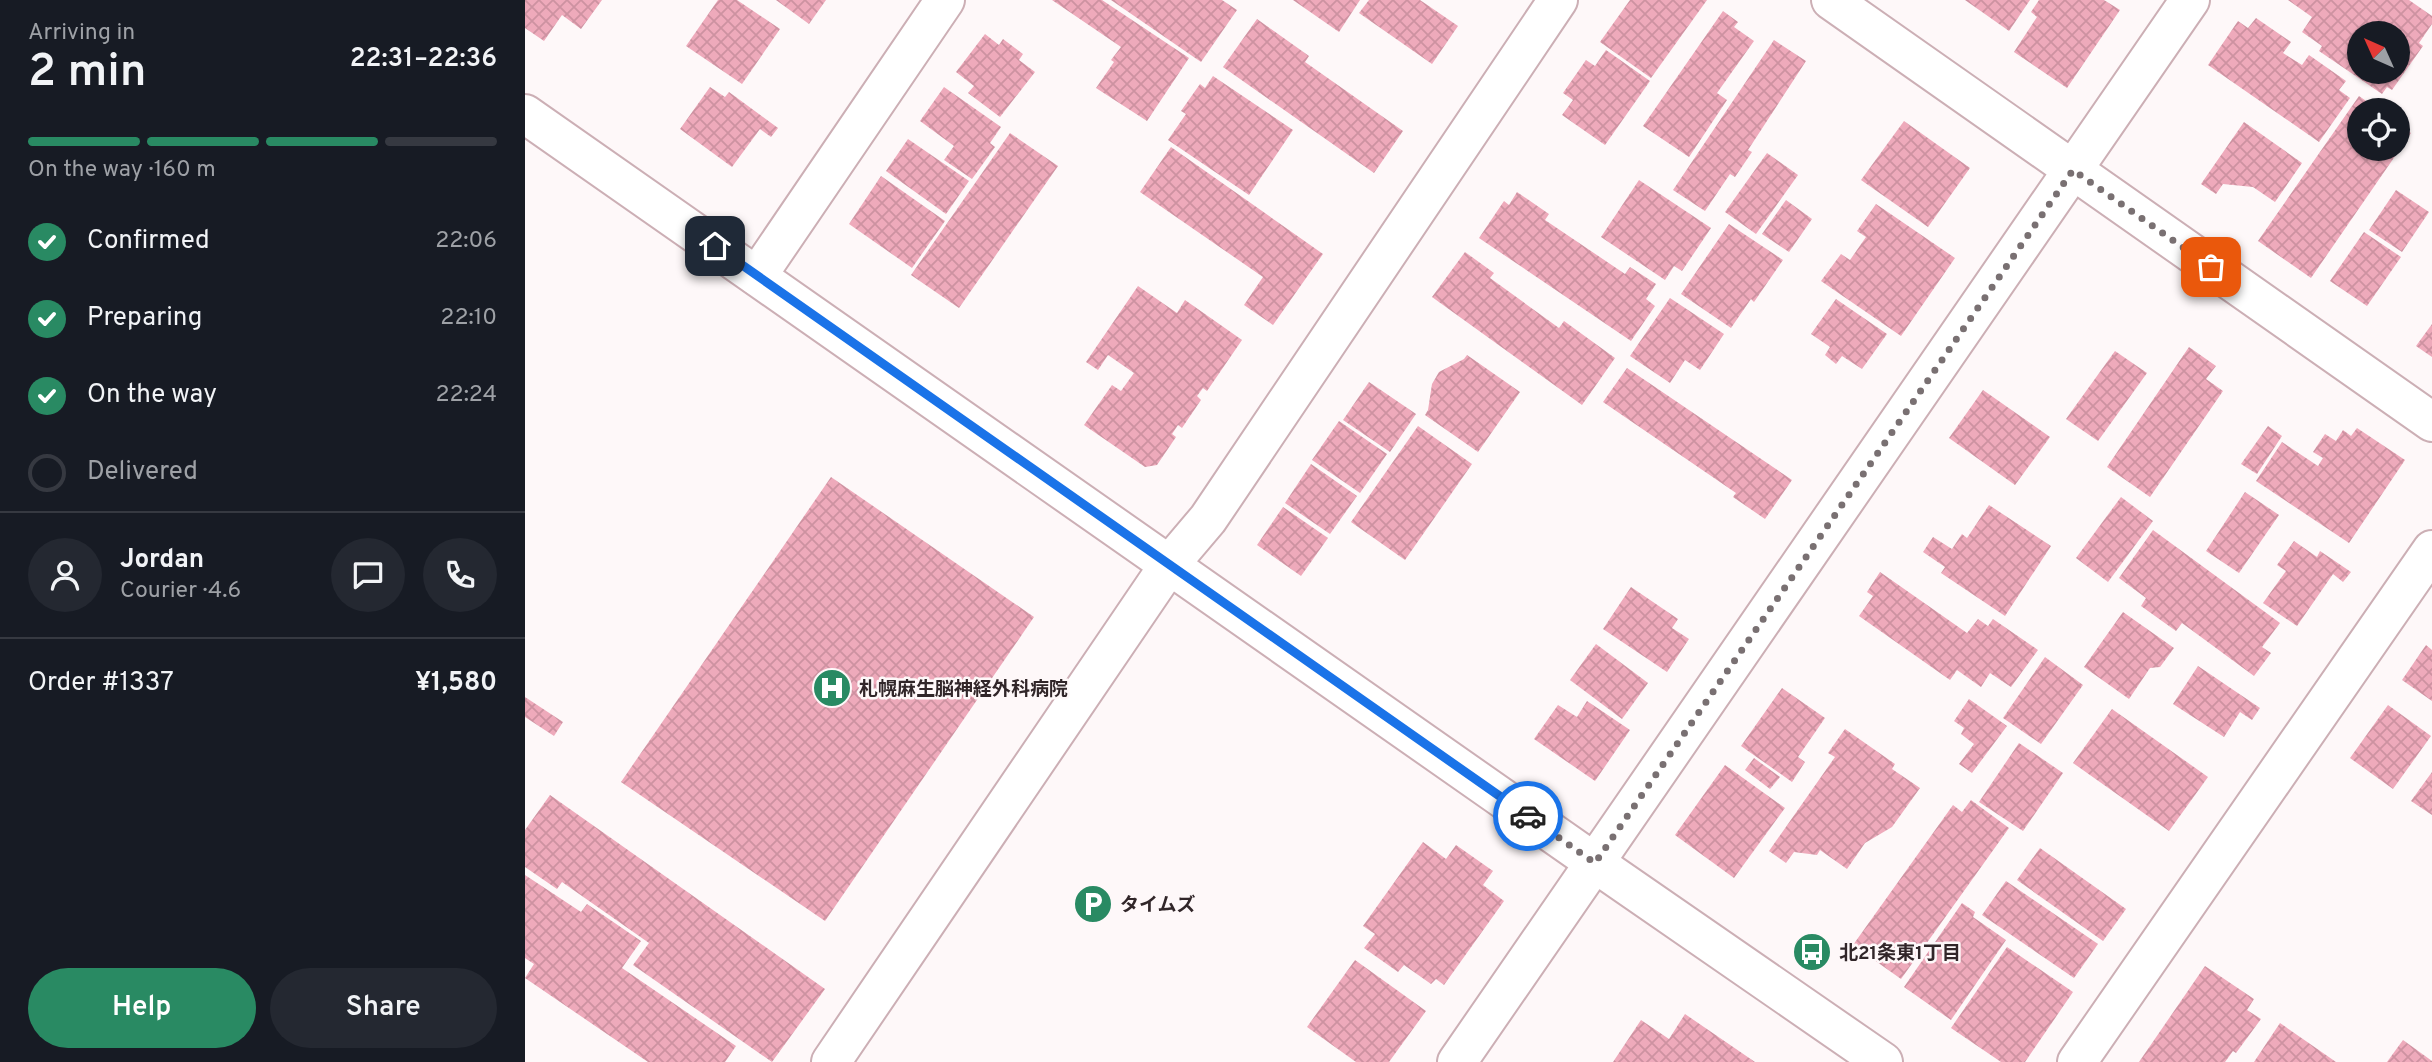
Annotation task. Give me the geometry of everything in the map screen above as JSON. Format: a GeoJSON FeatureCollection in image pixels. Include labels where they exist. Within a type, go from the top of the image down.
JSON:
{"type":"FeatureCollection","features":[{"type":"Feature","properties":{"kind":"street"},"geometry":{"type":"LineString","coordinates":[[757,276],[945,0]]}},
{"type":"Feature","properties":{"kind":"street"},"geometry":{"type":"LineString","coordinates":[[831,1062],[1169,565],[1207,519],[1558,0]]}},
{"type":"Feature","properties":{"kind":"street"},"geometry":{"type":"LineString","coordinates":[[1831,0],[2432,422]]}},
{"type":"Feature","properties":{"kind":"street"},"geometry":{"type":"LineString","coordinates":[[1457,1062],[2190,0]]}},
{"type":"Feature","properties":{"kind":"street"},"geometry":{"type":"LineString","coordinates":[[525,114],[1883,1062]]}},
{"type":"Feature","properties":{"kind":"street"},"geometry":{"type":"LineString","coordinates":[[2077,1062],[2432,550]]}},
{"type":"Feature","properties":{"kind":"building"},"geometry":{"type":"Polygon","coordinates":[[[525,0],[602,0],[581,29],[562,15],[544,41],[525,28],[525,0]]]}},
{"type":"Feature","properties":{"kind":"building"},"geometry":{"type":"Polygon","coordinates":[[[718,0],[737,0],[780,29],[742,84],[686,46],[718,0]]]}},
{"type":"Feature","properties":{"kind":"building"},"geometry":{"type":"Polygon","coordinates":[[[776,0],[826,0],[809,24],[776,0]]]}},
{"type":"Feature","properties":{"kind":"building"},"geometry":{"type":"Polygon","coordinates":[[[1052,0],[1102,0],[1189,58],[1147,121],[1096,88],[1121,47],[1052,0]]]}},
{"type":"Feature","properties":{"kind":"building"},"geometry":{"type":"Polygon","coordinates":[[[1111,0],[1222,0],[1237,10],[1201,62],[1111,0]]]}},
{"type":"Feature","properties":{"kind":"building"},"geometry":{"type":"Polygon","coordinates":[[[1293,0],[1360,0],[1339,32],[1293,0]]]}},
{"type":"Feature","properties":{"kind":"building"},"geometry":{"type":"Polygon","coordinates":[[[1369,0],[1420,0],[1458,26],[1432,64],[1359,13],[1369,0]]]}},
{"type":"Feature","properties":{"kind":"building"},"geometry":{"type":"Polygon","coordinates":[[[1630,0],[1707,0],[1651,78],[1600,42],[1630,0]]]}},
{"type":"Feature","properties":{"kind":"building"},"geometry":{"type":"Polygon","coordinates":[[[1965,0],[2030,0],[2009,31],[1965,0]]]}},
{"type":"Feature","properties":{"kind":"building"},"geometry":{"type":"Polygon","coordinates":[[[2039,0],[2104,0],[2120,10],[2067,88],[2014,52],[2037,17],[2031,12],[2039,0]]]}},
{"type":"Feature","properties":{"kind":"building"},"geometry":{"type":"Polygon","coordinates":[[[2288,0],[2409,0],[2432,16],[2432,24],[2419,43],[2423,46],[2410,64],[2410,21],[2347,21],[2347,70],[2319,51],[2322,46],[2302,32],[2312,17],[2288,0]]]}},
{"type":"Feature","properties":{"kind":"building"},"geometry":{"type":"Polygon","coordinates":[[[1723,11],[1738,22],[1734,27],[1754,41],[1717,93],[1727,100],[1689,157],[1643,126],[1723,11]]]}},
{"type":"Feature","properties":{"kind":"building"},"geometry":{"type":"Polygon","coordinates":[[[2256,18],[2291,42],[2283,53],[2302,65],[2309,55],[2346,81],[2339,90],[2350,98],[2347,98],[2347,102],[2319,142],[2208,65],[2238,21],[2248,28],[2256,18]]]}},
{"type":"Feature","properties":{"kind":"building"},"geometry":{"type":"Polygon","coordinates":[[[1257,19],[1309,56],[1305,62],[1403,131],[1374,173],[1223,67],[1257,19]]]}},
{"type":"Feature","properties":{"kind":"building"},"geometry":{"type":"Polygon","coordinates":[[[985,34],[999,45],[1003,39],[1023,54],[1019,60],[1035,72],[1000,117],[968,93],[974,86],[956,72],[985,34]]]}},
{"type":"Feature","properties":{"kind":"building"},"geometry":{"type":"Polygon","coordinates":[[[1774,40],[1806,61],[1748,150],[1752,152],[1735,177],[1730,174],[1705,211],[1673,190],[1774,40]]]}},
{"type":"Feature","properties":{"kind":"building"},"geometry":{"type":"Polygon","coordinates":[[[1606,50],[1650,81],[1605,145],[1562,115],[1573,100],[1563,93],[1586,60],[1595,66],[1606,50]]]}},
{"type":"Feature","properties":{"kind":"building"},"geometry":{"type":"Polygon","coordinates":[[[1213,76],[1293,130],[1249,195],[1168,140],[1186,114],[1181,111],[1200,84],[1205,88],[1213,76]]]}},
{"type":"Feature","properties":{"kind":"building"},"geometry":{"type":"Polygon","coordinates":[[[2367,84],[2396,84],[2392,90],[2387,87],[2382,94],[2367,84]]]}},
{"type":"Feature","properties":{"kind":"building"},"geometry":{"type":"Polygon","coordinates":[[[710,87],[725,97],[729,92],[778,128],[771,137],[760,129],[732,167],[680,129],[710,87]]]}},
{"type":"Feature","properties":{"kind":"building"},"geometry":{"type":"Polygon","coordinates":[[[944,87],[1001,127],[990,143],[995,147],[972,179],[944,160],[954,146],[920,121],[944,87]]]}},
{"type":"Feature","properties":{"kind":"building"},"geometry":{"type":"Polygon","coordinates":[[[2347,113],[2347,161],[2392,161],[2311,278],[2258,241],[2347,113]]]}},
{"type":"Feature","properties":{"kind":"building"},"geometry":{"type":"Polygon","coordinates":[[[1904,121],[1970,168],[1928,227],[1861,180],[1904,121]]]}},
{"type":"Feature","properties":{"kind":"building"},"geometry":{"type":"Polygon","coordinates":[[[2244,122],[2302,163],[2275,202],[2253,187],[2223,184],[2216,194],[2201,184],[2244,122]]]}},
{"type":"Feature","properties":{"kind":"building"},"geometry":{"type":"Polygon","coordinates":[[[1010,133],[1058,166],[959,308],[911,275],[1010,133]]]}},
{"type":"Feature","properties":{"kind":"building"},"geometry":{"type":"Polygon","coordinates":[[[908,139],[969,181],[946,214],[886,171],[908,139]]]}},
{"type":"Feature","properties":{"kind":"building"},"geometry":{"type":"Polygon","coordinates":[[[1171,147],[1323,254],[1273,325],[1244,305],[1263,277],[1140,192],[1171,147]]]}},
{"type":"Feature","properties":{"kind":"building"},"geometry":{"type":"Polygon","coordinates":[[[1767,153],[1798,175],[1756,234],[1725,212],[1767,153]]]}},
{"type":"Feature","properties":{"kind":"building"},"geometry":{"type":"Polygon","coordinates":[[[881,176],[945,221],[912,268],[849,224],[881,176]]]}},
{"type":"Feature","properties":{"kind":"building"},"geometry":{"type":"Polygon","coordinates":[[[1639,180],[1711,228],[1682,271],[1674,266],[1665,280],[1601,237],[1639,180]]]}},
{"type":"Feature","properties":{"kind":"building"},"geometry":{"type":"Polygon","coordinates":[[[2396,190],[2429,212],[2402,252],[2369,230],[2396,190]]]}},
{"type":"Feature","properties":{"kind":"building"},"geometry":{"type":"Polygon","coordinates":[[[1517,192],[1549,214],[1545,220],[1625,274],[1630,267],[1656,284],[1646,299],[1655,306],[1631,341],[1479,238],[1504,201],[1509,205],[1517,192]]]}},
{"type":"Feature","properties":{"kind":"building"},"geometry":{"type":"Polygon","coordinates":[[[1786,200],[1812,219],[1789,252],[1762,234],[1786,200]]]}},
{"type":"Feature","properties":{"kind":"building"},"geometry":{"type":"Polygon","coordinates":[[[1876,204],[1955,258],[1901,336],[1821,281],[1841,254],[1850,260],[1866,237],[1857,231],[1876,204]]]}},
{"type":"Feature","properties":{"kind":"building"},"geometry":{"type":"Polygon","coordinates":[[[1729,224],[1783,260],[1754,302],[1751,299],[1731,328],[1681,294],[1729,224]]]}},
{"type":"Feature","properties":{"kind":"building"},"geometry":{"type":"Polygon","coordinates":[[[2364,232],[2401,257],[2367,306],[2330,281],[2364,232]]]}},
{"type":"Feature","properties":{"kind":"building"},"geometry":{"type":"Polygon","coordinates":[[[1465,252],[1494,273],[1490,278],[1559,328],[1564,321],[1615,358],[1582,405],[1432,297],[1465,252]]]}},
{"type":"Feature","properties":{"kind":"building"},"geometry":{"type":"Polygon","coordinates":[[[1138,286],[1177,313],[1185,300],[1242,340],[1207,391],[1203,388],[1197,396],[1201,400],[1182,428],[1178,425],[1172,434],[1176,437],[1157,465],[1145,467],[1084,425],[1112,385],[1121,391],[1134,373],[1108,355],[1098,370],[1086,362],[1138,286]]]}},
{"type":"Feature","properties":{"kind":"building"},"geometry":{"type":"Polygon","coordinates":[[[1670,298],[1724,334],[1700,370],[1685,360],[1670,383],[1630,356],[1670,298]]]}},
{"type":"Feature","properties":{"kind":"building"},"geometry":{"type":"Polygon","coordinates":[[[1836,299],[1887,334],[1862,369],[1842,356],[1836,364],[1825,355],[1830,347],[1811,334],[1836,299]]]}},
{"type":"Feature","properties":{"kind":"building"},"geometry":{"type":"Polygon","coordinates":[[[2432,324],[2432,357],[2416,346],[2432,324]]]}},
{"type":"Feature","properties":{"kind":"building"},"geometry":{"type":"Polygon","coordinates":[[[2189,347],[2216,366],[2206,379],[2223,391],[2150,497],[2107,467],[2189,347]]]}},
{"type":"Feature","properties":{"kind":"building"},"geometry":{"type":"Polygon","coordinates":[[[2115,351],[2147,373],[2098,441],[2066,419],[2115,351]]]}},
{"type":"Feature","properties":{"kind":"building"},"geometry":{"type":"Polygon","coordinates":[[[1467,355],[1520,392],[1478,452],[1425,415],[1432,384],[1439,372],[1467,355]]]}},
{"type":"Feature","properties":{"kind":"building"},"geometry":{"type":"Polygon","coordinates":[[[1627,368],[1792,480],[1765,519],[1733,497],[1736,493],[1603,402],[1627,368]]]}},
{"type":"Feature","properties":{"kind":"building"},"geometry":{"type":"Polygon","coordinates":[[[1369,382],[1416,414],[1390,452],[1343,420],[1369,382]]]}},
{"type":"Feature","properties":{"kind":"building"},"geometry":{"type":"Polygon","coordinates":[[[1983,390],[2050,437],[2015,485],[1949,438],[1983,390]]]}},
{"type":"Feature","properties":{"kind":"building"},"geometry":{"type":"Polygon","coordinates":[[[1339,421],[1387,454],[1360,493],[1312,460],[1339,421]]]}},
{"type":"Feature","properties":{"kind":"building"},"geometry":{"type":"Polygon","coordinates":[[[1418,426],[1472,464],[1405,560],[1351,522],[1418,426]]]}},
{"type":"Feature","properties":{"kind":"building"},"geometry":{"type":"Polygon","coordinates":[[[2268,426],[2282,436],[2257,474],[2241,464],[2268,426]]]}},
{"type":"Feature","properties":{"kind":"building"},"geometry":{"type":"Polygon","coordinates":[[[2357,428],[2405,460],[2349,543],[2256,481],[2282,442],[2318,466],[2323,458],[2313,452],[2325,434],[2336,441],[2343,430],[2351,436],[2357,428]]]}},
{"type":"Feature","properties":{"kind":"building"},"geometry":{"type":"Polygon","coordinates":[[[1311,464],[1357,496],[1330,534],[1285,503],[1311,464]]]}},
{"type":"Feature","properties":{"kind":"building"},"geometry":{"type":"Polygon","coordinates":[[[831,477],[1034,617],[825,921],[621,782],[831,477]]]}},
{"type":"Feature","properties":{"kind":"building"},"geometry":{"type":"Polygon","coordinates":[[[2245,492],[2279,515],[2239,573],[2206,551],[2245,492]]]}},
{"type":"Feature","properties":{"kind":"building"},"geometry":{"type":"Polygon","coordinates":[[[2121,497],[2153,521],[2108,582],[2076,558],[2121,497]]]}},
{"type":"Feature","properties":{"kind":"building"},"geometry":{"type":"Polygon","coordinates":[[[1989,505],[2051,546],[2005,616],[1941,573],[1945,567],[1923,552],[1933,537],[1952,549],[1962,534],[1967,538],[1989,505]]]}},
{"type":"Feature","properties":{"kind":"building"},"geometry":{"type":"Polygon","coordinates":[[[1283,507],[1328,538],[1301,576],[1257,545],[1283,507]]]}},
{"type":"Feature","properties":{"kind":"building"},"geometry":{"type":"Polygon","coordinates":[[[2153,530],[2280,623],[2262,647],[2271,653],[2254,676],[2182,623],[2176,631],[2141,606],[2146,598],[2119,578],[2153,530]]]}},
{"type":"Feature","properties":{"kind":"building"},"geometry":{"type":"Polygon","coordinates":[[[2294,541],[2317,557],[2320,551],[2351,572],[2343,582],[2333,574],[2297,626],[2263,603],[2286,571],[2277,565],[2294,541]]]}},
{"type":"Feature","properties":{"kind":"building"},"geometry":{"type":"Polygon","coordinates":[[[1880,572],[1967,633],[1978,619],[1988,626],[1993,619],[2038,650],[2011,687],[1990,673],[1981,687],[1957,670],[1950,680],[1859,616],[1873,596],[1867,592],[1880,572]]]}},
{"type":"Feature","properties":{"kind":"building"},"geometry":{"type":"Polygon","coordinates":[[[1631,587],[1678,619],[1672,628],[1689,639],[1667,672],[1603,629],[1631,587]]]}},
{"type":"Feature","properties":{"kind":"building"},"geometry":{"type":"Polygon","coordinates":[[[2123,612],[2174,648],[2160,667],[2150,668],[2129,699],[2084,667],[2123,612]]]}},
{"type":"Feature","properties":{"kind":"building"},"geometry":{"type":"Polygon","coordinates":[[[1596,644],[1648,683],[1622,719],[1570,680],[1596,644]]]}},
{"type":"Feature","properties":{"kind":"building"},"geometry":{"type":"Polygon","coordinates":[[[2426,645],[2432,650],[2432,701],[2402,680],[2426,645]]]}},
{"type":"Feature","properties":{"kind":"building"},"geometry":{"type":"Polygon","coordinates":[[[2045,657],[2083,685],[2041,744],[2003,718],[2045,657]]]}},
{"type":"Feature","properties":{"kind":"building"},"geometry":{"type":"Polygon","coordinates":[[[2198,666],[2260,708],[2252,720],[2240,712],[2224,737],[2173,704],[2198,666]]]}},
{"type":"Feature","properties":{"kind":"building"},"geometry":{"type":"Polygon","coordinates":[[[1782,688],[1825,718],[1798,757],[1805,762],[1792,782],[1741,746],[1782,688]]]}},
{"type":"Feature","properties":{"kind":"building"},"geometry":{"type":"Polygon","coordinates":[[[525,697],[563,722],[554,736],[525,717],[525,697]]]}},
{"type":"Feature","properties":{"kind":"building"},"geometry":{"type":"Polygon","coordinates":[[[1969,699],[2007,726],[1972,773],[1959,764],[1974,744],[1961,734],[1964,728],[1954,721],[1969,699]]]}},
{"type":"Feature","properties":{"kind":"building"},"geometry":{"type":"Polygon","coordinates":[[[1587,701],[1630,730],[1595,781],[1534,739],[1558,705],[1577,717],[1587,701]]]}},
{"type":"Feature","properties":{"kind":"building"},"geometry":{"type":"Polygon","coordinates":[[[2388,705],[2431,736],[2393,789],[2350,758],[2388,705]]]}},
{"type":"Feature","properties":{"kind":"building"},"geometry":{"type":"Polygon","coordinates":[[[2112,709],[2208,777],[2169,831],[2073,763],[2112,709]]]}},
{"type":"Feature","properties":{"kind":"building"},"geometry":{"type":"Polygon","coordinates":[[[1845,729],[1895,764],[1892,769],[1920,788],[1892,827],[1865,843],[1847,869],[1820,850],[1817,855],[1794,852],[1786,863],[1769,851],[1835,757],[1828,753],[1845,729]]]}},
{"type":"Feature","properties":{"kind":"building"},"geometry":{"type":"Polygon","coordinates":[[[2019,743],[2063,773],[2023,831],[1979,802],[2019,743]]]}},
{"type":"Feature","properties":{"kind":"building"},"geometry":{"type":"Polygon","coordinates":[[[1754,758],[1780,777],[1770,789],[1745,770],[1754,758]]]}},
{"type":"Feature","properties":{"kind":"building"},"geometry":{"type":"Polygon","coordinates":[[[1725,765],[1785,808],[1734,878],[1675,835],[1725,765]]]}},
{"type":"Feature","properties":{"kind":"building"},"geometry":{"type":"Polygon","coordinates":[[[2432,772],[2432,815],[2411,801],[2432,772]]]}},
{"type":"Feature","properties":{"kind":"building"},"geometry":{"type":"Polygon","coordinates":[[[550,795],[825,989],[772,1062],[633,965],[649,943],[562,882],[557,889],[525,867],[525,830],[550,795]]]}},
{"type":"Feature","properties":{"kind":"building"},"geometry":{"type":"Polygon","coordinates":[[[1971,800],[2009,828],[1901,979],[1853,945],[1953,805],[1962,812],[1971,800]]]}},
{"type":"Feature","properties":{"kind":"building"},"geometry":{"type":"Polygon","coordinates":[[[1423,842],[1446,859],[1456,845],[1493,871],[1483,885],[1504,901],[1444,985],[1436,979],[1431,984],[1404,965],[1398,972],[1364,948],[1375,934],[1363,926],[1423,842]]]}},
{"type":"Feature","properties":{"kind":"building"},"geometry":{"type":"Polygon","coordinates":[[[2040,848],[2126,909],[2103,941],[2017,880],[2040,848]]]}},
{"type":"Feature","properties":{"kind":"building"},"geometry":{"type":"Polygon","coordinates":[[[525,875],[581,912],[587,904],[641,941],[622,968],[736,1046],[725,1062],[648,1062],[525,978],[534,964],[525,958],[525,875]]]}},
{"type":"Feature","properties":{"kind":"building"},"geometry":{"type":"Polygon","coordinates":[[[2006,881],[2098,944],[2074,978],[1982,915],[2006,881]]]}},
{"type":"Feature","properties":{"kind":"building"},"geometry":{"type":"Polygon","coordinates":[[[1962,903],[1975,912],[1973,917],[2006,940],[1951,1020],[1904,987],[1962,903]]]}},
{"type":"Feature","properties":{"kind":"building"},"geometry":{"type":"Polygon","coordinates":[[[2007,947],[2073,992],[2025,1062],[2001,1062],[1951,1028],[2007,947]]]}},
{"type":"Feature","properties":{"kind":"building"},"geometry":{"type":"Polygon","coordinates":[[[1355,960],[1426,1011],[1389,1062],[1356,1062],[1307,1027],[1355,960]]]}},
{"type":"Feature","properties":{"kind":"building"},"geometry":{"type":"Polygon","coordinates":[[[2205,966],[2254,999],[2247,1010],[2261,1019],[2236,1053],[2233,1051],[2225,1062],[2139,1062],[2205,966]]]}},
{"type":"Feature","properties":{"kind":"building"},"geometry":{"type":"Polygon","coordinates":[[[1685,1014],[1755,1062],[1613,1062],[1641,1020],[1669,1039],[1685,1014]]]}},
{"type":"Feature","properties":{"kind":"building"},"geometry":{"type":"Polygon","coordinates":[[[2280,1023],[2336,1062],[2254,1062],[2280,1023]]]}},
{"type":"Feature","properties":{"kind":"building"},"geometry":{"type":"Polygon","coordinates":[[[2403,1040],[2432,1061],[2432,1062],[2387,1062],[2403,1040]]]}},
{"type":"Feature","properties":{"kind":"way so far"},"geometry":{"type":"LineString","coordinates":[[1528,816],[1595,863],[2073,170],[2211,267]]}},
{"type":"Feature","properties":{"kind":"place","name":"札幌麻生脳神経外科病院"},"geometry":{"type":"Point","coordinates":[832,688]}},
{"type":"Feature","properties":{"kind":"place","name":"タイムズ"},"geometry":{"type":"Point","coordinates":[1093,904]}},
{"type":"Feature","properties":{"kind":"place","name":"北21条東1丁目"},"geometry":{"type":"Point","coordinates":[1812,952]}},
{"type":"Feature","properties":{"kind":"route"},"geometry":{"type":"LineString","coordinates":[[715,246],[1528,816]]}}]}
